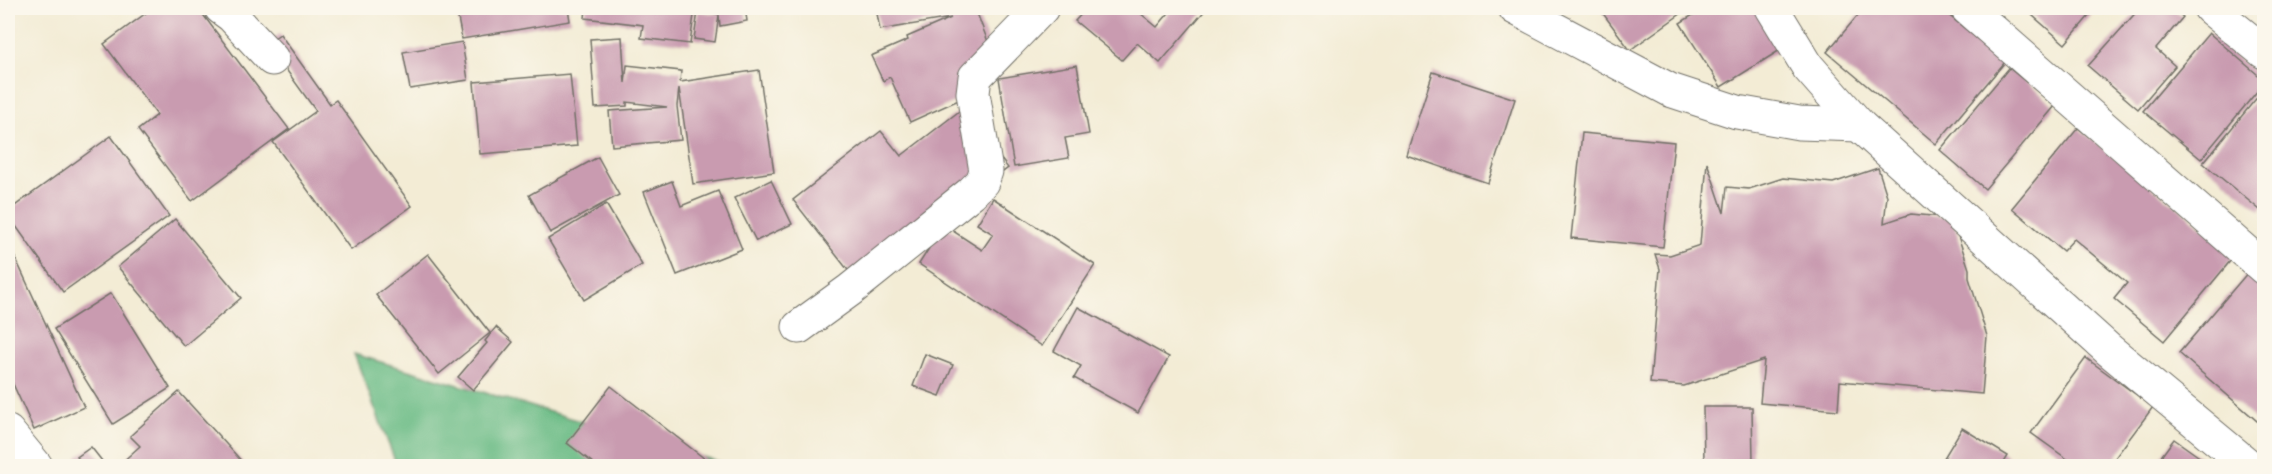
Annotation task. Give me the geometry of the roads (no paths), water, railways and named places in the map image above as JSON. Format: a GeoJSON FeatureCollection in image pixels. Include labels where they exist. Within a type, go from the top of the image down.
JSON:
{"type":"FeatureCollection","features":[{"type":"Feature","properties":{"kind":"street"},"geometry":{"type":"LineString","coordinates":[[220,8],[232,16],[272,59]]}},
{"type":"Feature","properties":{"kind":"street"},"geometry":{"type":"LineString","coordinates":[[799,327],[850,290],[972,193],[982,182],[986,171],[973,93],[975,77],[1042,8]]}},
{"type":"Feature","properties":{"kind":"street"},"geometry":{"type":"LineString","coordinates":[[1515,8],[1670,90],[1737,112],[1799,123],[1859,125]]}},
{"type":"Feature","properties":{"kind":"street"},"geometry":{"type":"LineString","coordinates":[[1772,8],[1808,68],[1859,125],[2109,350],[2249,466]]}},
{"type":"Feature","properties":{"kind":"street"},"geometry":{"type":"LineString","coordinates":[[1966,8],[2265,268]]}},
{"type":"Feature","properties":{"kind":"street"},"geometry":{"type":"LineString","coordinates":[[2210,8],[2265,52]]}},
{"type":"Feature","properties":{"kind":"street"},"geometry":{"type":"LineString","coordinates":[[8,432],[36,466]]}}]}
